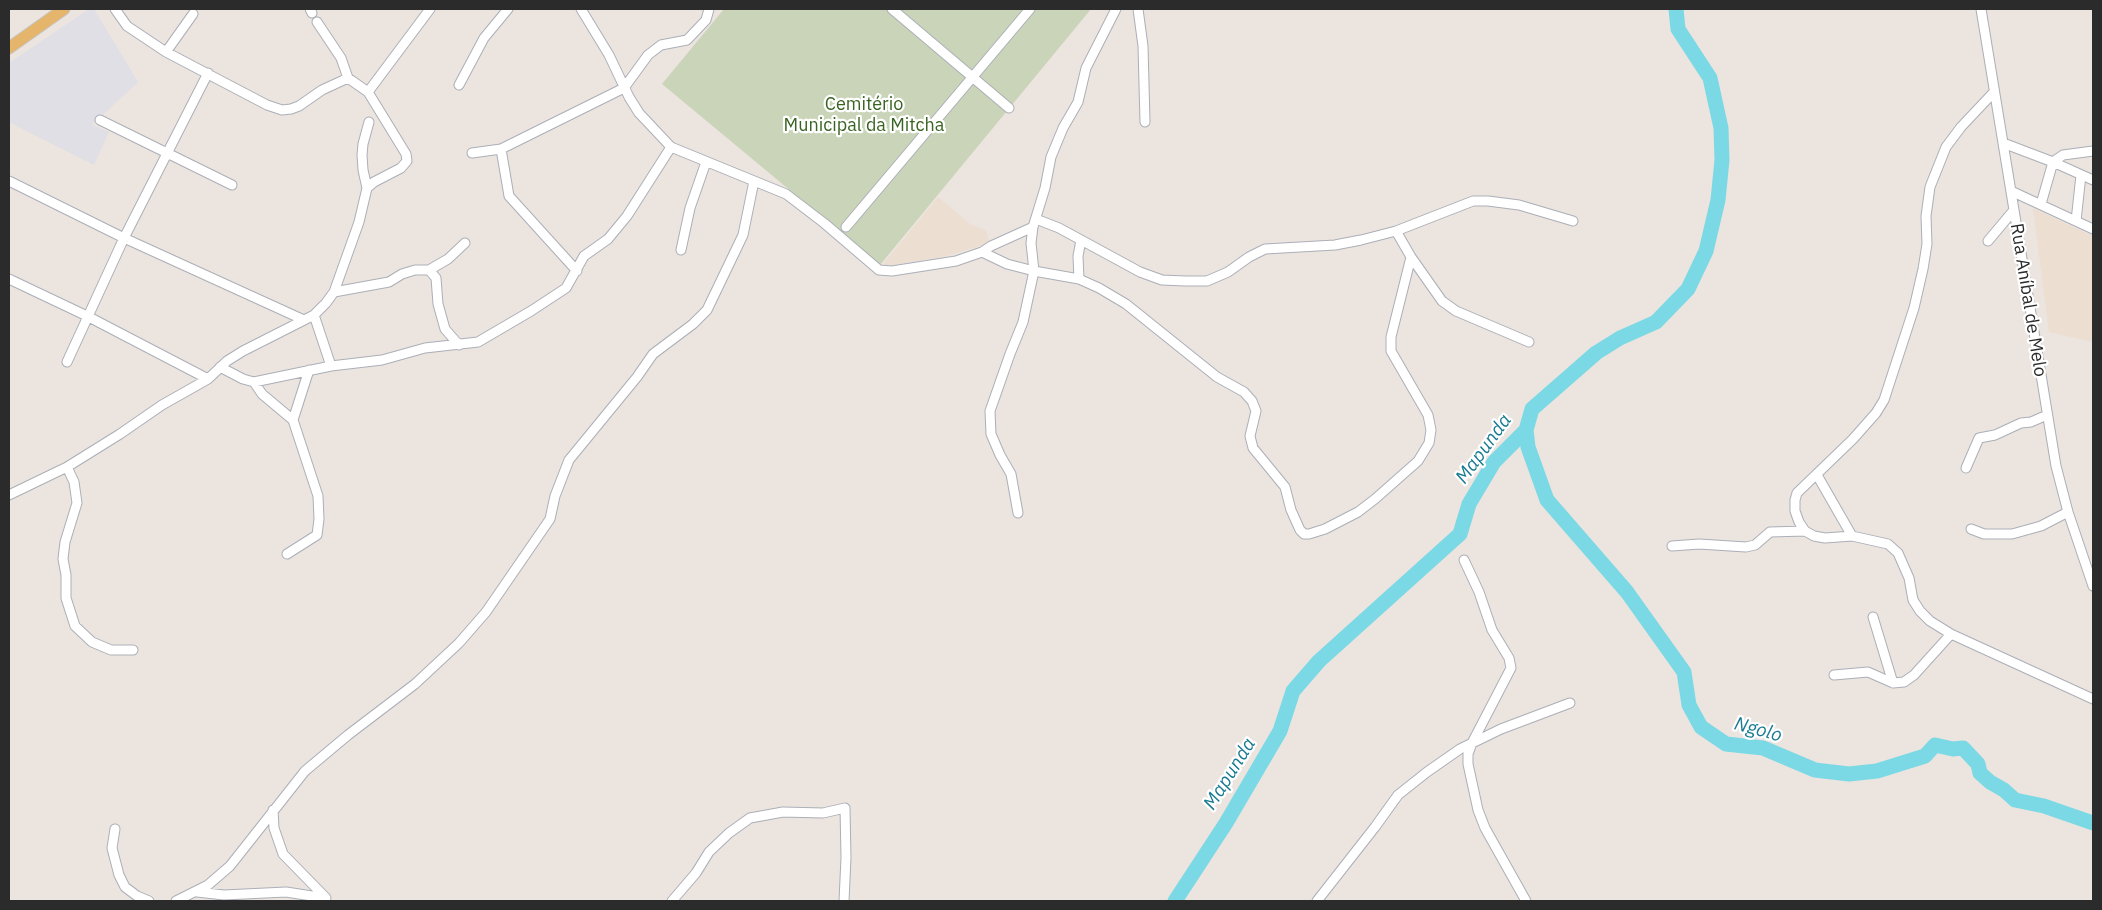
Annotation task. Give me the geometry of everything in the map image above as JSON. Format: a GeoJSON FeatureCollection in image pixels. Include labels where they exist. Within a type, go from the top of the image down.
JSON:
{"type":"FeatureCollection","features":[{"type":"Feature","properties":{"kind":"main road"},"geometry":{"type":"LineString","coordinates":[[9,48],[64,9]]}},
{"type":"Feature","properties":{"kind":"street"},"geometry":{"type":"LineString","coordinates":[[115,9],[127,26],[166,52],[267,105],[282,110],[291,110],[322,90],[348,78]]}},
{"type":"Feature","properties":{"kind":"street"},"geometry":{"type":"LineString","coordinates":[[368,92],[430,9]]}},
{"type":"Feature","properties":{"kind":"street"},"geometry":{"type":"LineString","coordinates":[[459,85],[484,38],[508,9]]}},
{"type":"Feature","properties":{"kind":"street"},"geometry":{"type":"LineString","coordinates":[[581,9],[609,55],[624,88],[639,113],[671,147],[786,194],[879,270],[892,271],[956,261],[982,252],[1034,223],[1059,228],[1140,272],[1162,280],[1207,281],[1228,272],[1265,248],[1335,245],[1396,231],[1474,201],[1519,205],[1573,221]]}},
{"type":"Feature","properties":{"kind":"street"},"geometry":{"type":"LineString","coordinates":[[472,153],[501,149],[624,88],[648,54],[661,45],[687,40],[706,20],[709,9]]}},
{"type":"Feature","properties":{"kind":"street"},"geometry":{"type":"LineString","coordinates":[[892,9],[1009,108]]}},
{"type":"Feature","properties":{"kind":"street"},"geometry":{"type":"LineString","coordinates":[[846,227],[1030,9]]}},
{"type":"Feature","properties":{"kind":"street"},"geometry":{"type":"LineString","coordinates":[[1018,513],[1011,474],[991,434],[990,411],[1010,354],[1024,322],[1034,271],[1031,243],[1034,223],[1045,188],[1051,157],[1063,128],[1078,102],[1086,68],[1116,9]]}},
{"type":"Feature","properties":{"kind":"street"},"geometry":{"type":"LineString","coordinates":[[1138,9],[1143,46],[1145,122]]}},
{"type":"Feature","properties":{"kind":"street","name":"Rua Aníbal de Melo"},"geometry":{"type":"LineString","coordinates":[[1981,9],[2056,466],[2068,512],[2089,565],[2093,586]]}},
{"type":"Feature","properties":{"kind":"street"},"geometry":{"type":"LineString","coordinates":[[166,52],[193,14]]}},
{"type":"Feature","properties":{"kind":"street"},"geometry":{"type":"LineString","coordinates":[[9,496],[67,467],[120,434],[162,405],[208,379],[243,350],[314,315],[334,292],[358,222],[367,188],[374,182],[401,168],[407,161],[406,154],[368,92],[348,78],[341,58],[317,22]]}},
{"type":"Feature","properties":{"kind":"street"},"geometry":{"type":"LineString","coordinates":[[67,362],[124,238],[208,73]]}},
{"type":"Feature","properties":{"kind":"street"},"geometry":{"type":"LineString","coordinates":[[1805,531],[1797,516],[1795,500],[1797,493],[1876,413],[1884,400],[1914,308],[1923,269],[1927,244],[1926,216],[1930,187],[1946,147],[1961,127],[1994,92]]}},
{"type":"Feature","properties":{"kind":"street"},"geometry":{"type":"LineString","coordinates":[[100,120],[232,185]]}},
{"type":"Feature","properties":{"kind":"street"},"geometry":{"type":"LineString","coordinates":[[367,188],[362,155],[363,144],[370,122]]}},
{"type":"Feature","properties":{"kind":"street"},"geometry":{"type":"LineString","coordinates":[[2003,143],[2093,180]]}},
{"type":"Feature","properties":{"kind":"street"},"geometry":{"type":"LineString","coordinates":[[220,368],[254,382],[331,366],[382,360],[426,348],[478,342],[566,288],[584,256],[608,239],[627,216],[671,147]]}},
{"type":"Feature","properties":{"kind":"street"},"geometry":{"type":"LineString","coordinates":[[501,149],[508,196],[576,271]]}},
{"type":"Feature","properties":{"kind":"street"},"geometry":{"type":"LineString","coordinates":[[2042,204],[2053,162],[2063,155],[2093,151]]}},
{"type":"Feature","properties":{"kind":"street"},"geometry":{"type":"LineString","coordinates":[[681,250],[690,208],[706,162]]}},
{"type":"Feature","properties":{"kind":"street"},"geometry":{"type":"LineString","coordinates":[[2076,221],[2081,175]]}},
{"type":"Feature","properties":{"kind":"street"},"geometry":{"type":"LineString","coordinates":[[9,180],[124,238],[304,320]]}},
{"type":"Feature","properties":{"kind":"street"},"geometry":{"type":"LineString","coordinates":[[176,901],[208,885],[230,866],[272,810],[305,771],[348,735],[415,684],[459,643],[486,612],[550,519],[555,496],[569,460],[637,377],[653,354],[686,330],[707,310],[743,235],[754,181]]}},
{"type":"Feature","properties":{"kind":"street"},"geometry":{"type":"LineString","coordinates":[[2011,191],[2093,229]]}},
{"type":"Feature","properties":{"kind":"street"},"geometry":{"type":"LineString","coordinates":[[1988,241],[2014,210]]}},
{"type":"Feature","properties":{"kind":"street"},"geometry":{"type":"LineString","coordinates":[[1396,231],[1411,257],[1442,301],[1456,311],[1529,342]]}},
{"type":"Feature","properties":{"kind":"street"},"geometry":{"type":"LineString","coordinates":[[1079,278],[1078,256],[1081,240]]}},
{"type":"Feature","properties":{"kind":"street"},"geometry":{"type":"LineString","coordinates":[[334,292],[389,282],[402,274],[415,270],[429,270],[448,258],[464,243]]}},
{"type":"Feature","properties":{"kind":"street"},"geometry":{"type":"LineString","coordinates":[[982,252],[1008,264],[1034,271],[1079,278],[1126,304],[1217,377],[1244,392],[1252,401],[1256,411],[1250,436],[1253,448],[1285,486],[1291,510],[1304,534],[1325,530],[1358,512],[1418,461],[1429,443],[1431,430],[1428,415],[1391,351],[1391,337],[1411,257]]}},
{"type":"Feature","properties":{"kind":"street"},"geometry":{"type":"LineString","coordinates":[[429,270],[436,278],[438,304],[445,328],[458,345]]}},
{"type":"Feature","properties":{"kind":"street"},"geometry":{"type":"LineString","coordinates":[[9,280],[87,316],[208,379]]}},
{"type":"Feature","properties":{"kind":"street"},"geometry":{"type":"LineString","coordinates":[[314,315],[331,366]]}},
{"type":"Feature","properties":{"kind":"street"},"geometry":{"type":"LineString","coordinates":[[293,420],[309,370]]}},
{"type":"Feature","properties":{"kind":"street"},"geometry":{"type":"LineString","coordinates":[[254,382],[262,394],[293,420],[318,496],[319,519],[317,536],[287,554]]}},
{"type":"Feature","properties":{"kind":"street"},"geometry":{"type":"LineString","coordinates":[[1966,468],[1979,438],[1995,435],[2021,423],[2031,422],[2047,415]]}},
{"type":"Feature","properties":{"kind":"street"},"geometry":{"type":"LineString","coordinates":[[67,467],[74,482],[77,503],[65,542],[63,559],[66,576],[66,598],[75,626],[92,642],[111,650],[133,650]]}},
{"type":"Feature","properties":{"kind":"street"},"geometry":{"type":"LineString","coordinates":[[1816,475],[1852,536]]}},
{"type":"Feature","properties":{"kind":"street"},"geometry":{"type":"LineString","coordinates":[[1971,529],[1984,534],[2012,534],[2041,526],[2068,512]]}},
{"type":"Feature","properties":{"kind":"street"},"geometry":{"type":"LineString","coordinates":[[1672,546],[1699,544],[1746,547],[1755,544],[1770,532],[1805,531],[1814,536],[1825,538],[1852,536],[1888,544],[1898,552],[1910,578],[1913,600],[1920,611],[1951,634],[2093,699]]}},
{"type":"Feature","properties":{"kind":"street"},"geometry":{"type":"LineString","coordinates":[[1464,560],[1492,630],[1509,658],[1511,668],[1472,743],[1468,754],[1468,764],[1484,828],[1526,901]]}},
{"type":"Feature","properties":{"kind":"street"},"geometry":{"type":"LineString","coordinates":[[1873,617],[1893,683]]}},
{"type":"Feature","properties":{"kind":"street"},"geometry":{"type":"LineString","coordinates":[[1834,675],[1868,672],[1893,683],[1904,682],[1914,674],[1951,634]]}},
{"type":"Feature","properties":{"kind":"street"},"geometry":{"type":"LineString","coordinates":[[1317,901],[1398,795],[1427,772],[1472,743],[1528,717],[1570,702]]}},
{"type":"Feature","properties":{"kind":"street"},"geometry":{"type":"LineString","coordinates":[[672,901],[696,873],[709,852],[729,833],[750,818],[783,812],[822,813],[845,808],[846,858],[844,901]]}},
{"type":"Feature","properties":{"kind":"street"},"geometry":{"type":"LineString","coordinates":[[272,810],[274,828],[283,854],[328,900]]}},
{"type":"Feature","properties":{"kind":"street"},"geometry":{"type":"LineString","coordinates":[[115,829],[112,848],[119,874],[125,887],[136,896],[149,901]]}},
{"type":"Feature","properties":{"kind":"street"},"geometry":{"type":"LineString","coordinates":[[197,892],[224,895],[286,892],[328,900]]}},
{"type":"Feature","properties":{"kind":"street"},"geometry":{"type":"LineString","coordinates":[[251,893],[258,901]]}},
{"type":"Feature","properties":{"kind":"shaded area"},"geometry":{"type":"Polygon","coordinates":[[[89,9],[94,9],[138,82],[92,125],[109,132],[94,165],[9,122],[9,63],[89,9]]]}},
{"type":"Feature","properties":{"kind":"shaded area"},"geometry":{"type":"Polygon","coordinates":[[[938,197],[970,224],[986,231],[989,243],[947,256],[886,266],[884,263],[938,197]]]}},
{"type":"Feature","properties":{"kind":"shaded area"},"geometry":{"type":"Polygon","coordinates":[[[2033,208],[2093,236],[2093,342],[2049,332],[2033,208]]]}},
{"type":"Feature","properties":{"kind":"green space","name":"Cemitério Municipal da Mitcha"},"geometry":{"type":"Polygon","coordinates":[[[724,9],[1091,9],[880,265],[662,84],[724,9]]]}},
{"type":"Feature","properties":{"kind":"waterway","name":"Mapunda"},"geometry":{"type":"LineString","coordinates":[[1175,901],[1226,823],[1280,731],[1293,691],[1319,661],[1460,534],[1469,504],[1494,462],[1526,430],[1532,409],[1596,353],[1620,338],[1656,322],[1688,289],[1706,251],[1718,200],[1722,160],[1721,128],[1710,78],[1678,29],[1676,9]]}},
{"type":"Feature","properties":{"kind":"waterway","name":"Ngolo"},"geometry":{"type":"LineString","coordinates":[[1526,430],[1528,447],[1547,500],[1627,592],[1684,672],[1689,705],[1701,727],[1726,744],[1763,748],[1815,770],[1849,774],[1877,771],[1925,756],[1935,745],[1953,749],[1963,748],[1978,764],[1980,773],[2015,800],[2044,806],[2093,823]]}}]}
